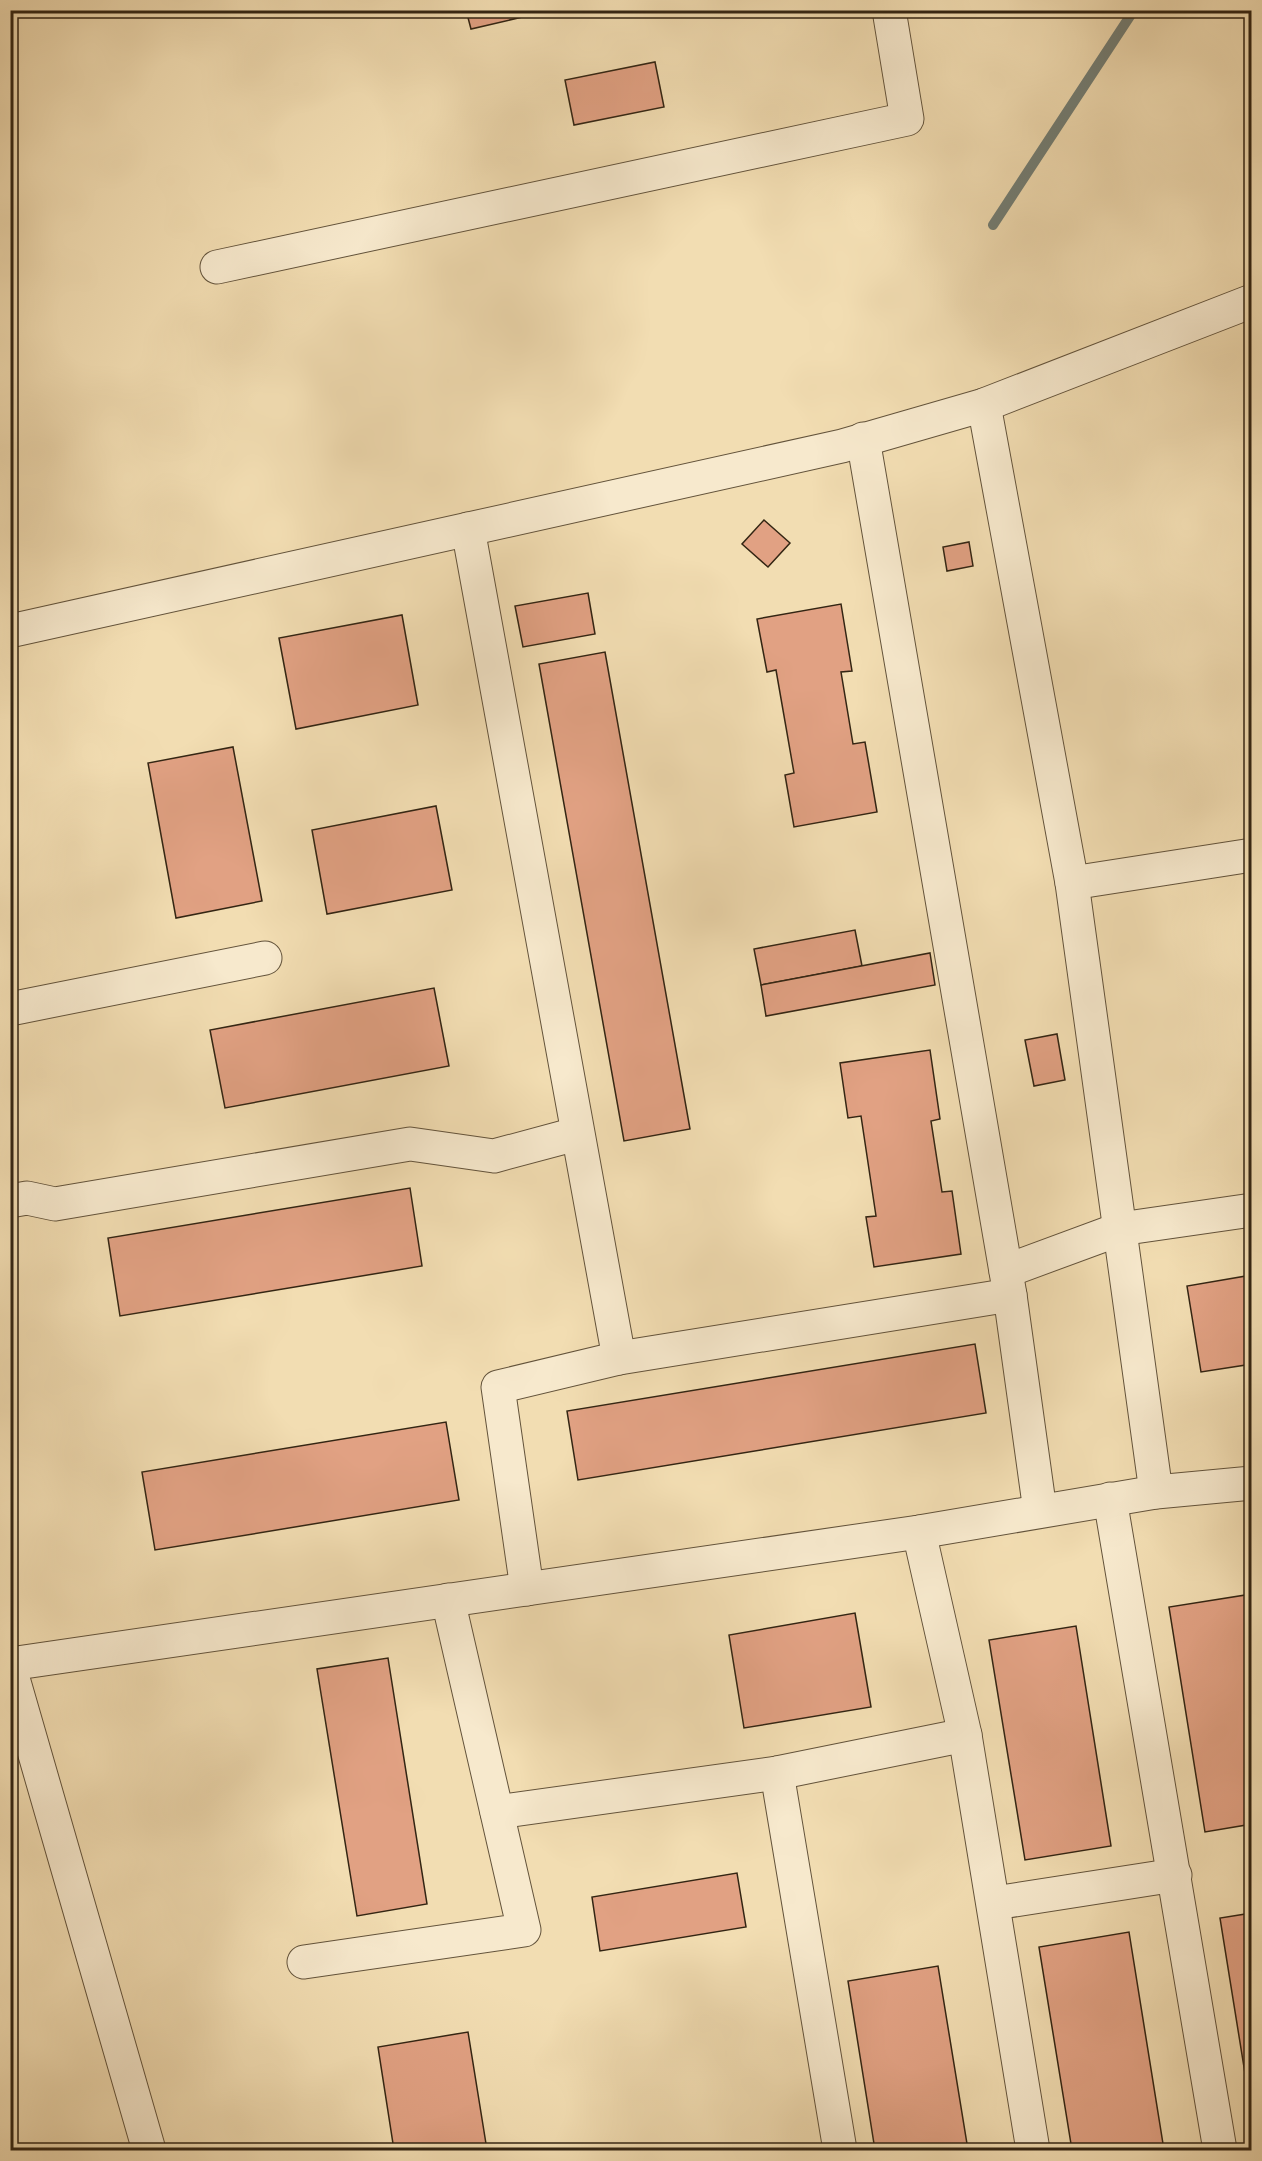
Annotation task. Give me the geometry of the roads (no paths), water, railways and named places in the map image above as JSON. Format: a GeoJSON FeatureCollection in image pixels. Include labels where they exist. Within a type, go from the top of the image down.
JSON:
{"type":"FeatureCollection","features":[{"type":"Feature","properties":{"kind":"street"},"geometry":{"type":"LineString","coordinates":[[217,267],[907,119],[889,10]]}},
{"type":"Feature","properties":{"kind":"street"},"geometry":{"type":"LineString","coordinates":[[10,631],[863,439],[984,405],[1251,301]]}},
{"type":"Feature","properties":{"kind":"street"},"geometry":{"type":"LineString","coordinates":[[984,405],[1072,883],[1156,1491]]}},
{"type":"Feature","properties":{"kind":"street"},"geometry":{"type":"LineString","coordinates":[[863,439],[1008,1283],[1040,1511]]}},
{"type":"Feature","properties":{"kind":"street"},"geometry":{"type":"LineString","coordinates":[[468,529],[576,1134],[619,1358]]}},
{"type":"Feature","properties":{"kind":"street"},"geometry":{"type":"LineString","coordinates":[[1072,883],[1251,855]]}},
{"type":"Feature","properties":{"kind":"street"},"geometry":{"type":"LineString","coordinates":[[10,1009],[265,958]]}},
{"type":"Feature","properties":{"kind":"street"},"geometry":{"type":"LineString","coordinates":[[10,1201],[27,1198],[56,1204],[410,1144],[494,1156],[576,1134]]}},
{"type":"Feature","properties":{"kind":"street"},"geometry":{"type":"LineString","coordinates":[[527,1589],[498,1387],[619,1358],[1008,1283],[1120,1229],[1251,1210]]}},
{"type":"Feature","properties":{"kind":"street"},"geometry":{"type":"LineString","coordinates":[[149,2151],[10,1666],[919,1532],[1156,1491],[1251,1483]]}},
{"type":"Feature","properties":{"kind":"street"},"geometry":{"type":"LineString","coordinates":[[1110,1499],[1220,2151]]}},
{"type":"Feature","properties":{"kind":"street"},"geometry":{"type":"LineString","coordinates":[[919,1532],[965,1735],[995,1903],[1033,2151]]}},
{"type":"Feature","properties":{"kind":"street"},"geometry":{"type":"LineString","coordinates":[[304,1962],[524,1930],[448,1600]]}},
{"type":"Feature","properties":{"kind":"street"},"geometry":{"type":"LineString","coordinates":[[497,1812],[777,1773],[965,1735]]}},
{"type":"Feature","properties":{"kind":"street"},"geometry":{"type":"LineString","coordinates":[[777,1773],[840,2151]]}},
{"type":"Feature","properties":{"kind":"street"},"geometry":{"type":"LineString","coordinates":[[995,1903],[1175,1875]]}},
{"type":"Feature","properties":{"kind":"waterway"},"geometry":{"type":"LineString","coordinates":[[993,225],[1134,10]]}}]}
